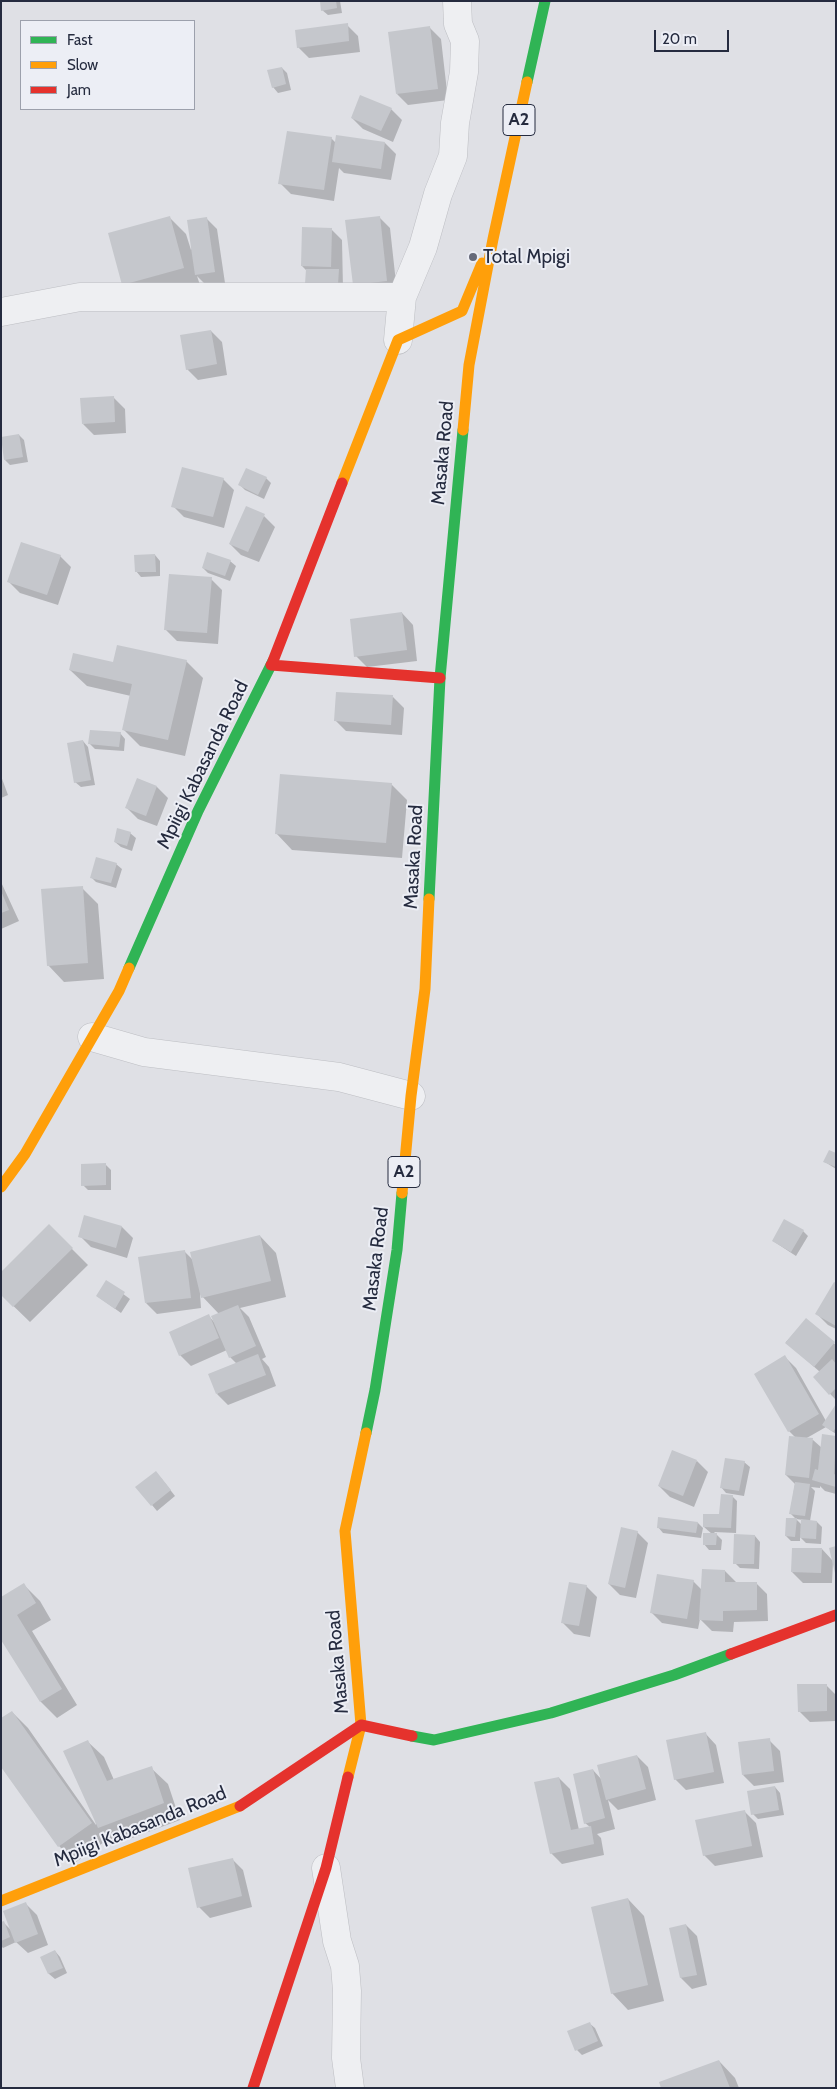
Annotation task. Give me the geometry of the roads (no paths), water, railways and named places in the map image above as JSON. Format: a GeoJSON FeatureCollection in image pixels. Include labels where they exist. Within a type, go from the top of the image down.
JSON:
{"type":"FeatureCollection","features":[{"type":"Feature","properties":{"kind":"main road","name":"A2"},"geometry":{"type":"LineString","coordinates":[[493,239],[545,1]]}},
{"type":"Feature","properties":{"kind":"main road"},"geometry":{"type":"LineString","coordinates":[[398,340],[462,312],[493,239]]}},
{"type":"Feature","properties":{"kind":"main road","name":"Masaka Road"},"geometry":{"type":"LineString","coordinates":[[253,2088],[326,1868],[361,1725],[344,1531],[375,1390],[395,1259],[411,1096],[425,989],[440,678],[469,365],[493,239]]}},
{"type":"Feature","properties":{"kind":"main road","name":"Mpiigi Kabasanda Road"},"geometry":{"type":"LineString","coordinates":[[1,1187],[26,1154],[119,991],[198,811],[271,665],[398,340]]}},
{"type":"Feature","properties":{"kind":"main road"},"geometry":{"type":"LineString","coordinates":[[271,665],[440,678]]}},
{"type":"Feature","properties":{"kind":"main road"},"geometry":{"type":"LineString","coordinates":[[361,1725],[434,1740],[531,1718],[674,1675],[836,1615]]}},
{"type":"Feature","properties":{"kind":"main road","name":"Mpiigi Kabasanda Road"},"geometry":{"type":"LineString","coordinates":[[1,1901],[234,1810],[361,1725]]}},
{"type":"Feature","properties":{"kind":"street"},"geometry":{"type":"LineString","coordinates":[[398,340],[402,297],[423,247],[438,194],[453,156],[455,122],[464,72],[465,41],[458,24],[456,1]]}},
{"type":"Feature","properties":{"kind":"street"},"geometry":{"type":"LineString","coordinates":[[1,312],[80,298],[402,297]]}},
{"type":"Feature","properties":{"kind":"street"},"geometry":{"type":"LineString","coordinates":[[92,1037],[144,1052],[339,1077],[411,1096]]}},
{"type":"Feature","properties":{"kind":"street"},"geometry":{"type":"LineString","coordinates":[[326,1868],[337,1940],[345,1966],[347,1990],[346,2058],[350,2088]]}},
{"type":"Feature","properties":{"kind":"place","name":"Total Mpigi"},"geometry":{"type":"Point","coordinates":[473,257]}}]}
